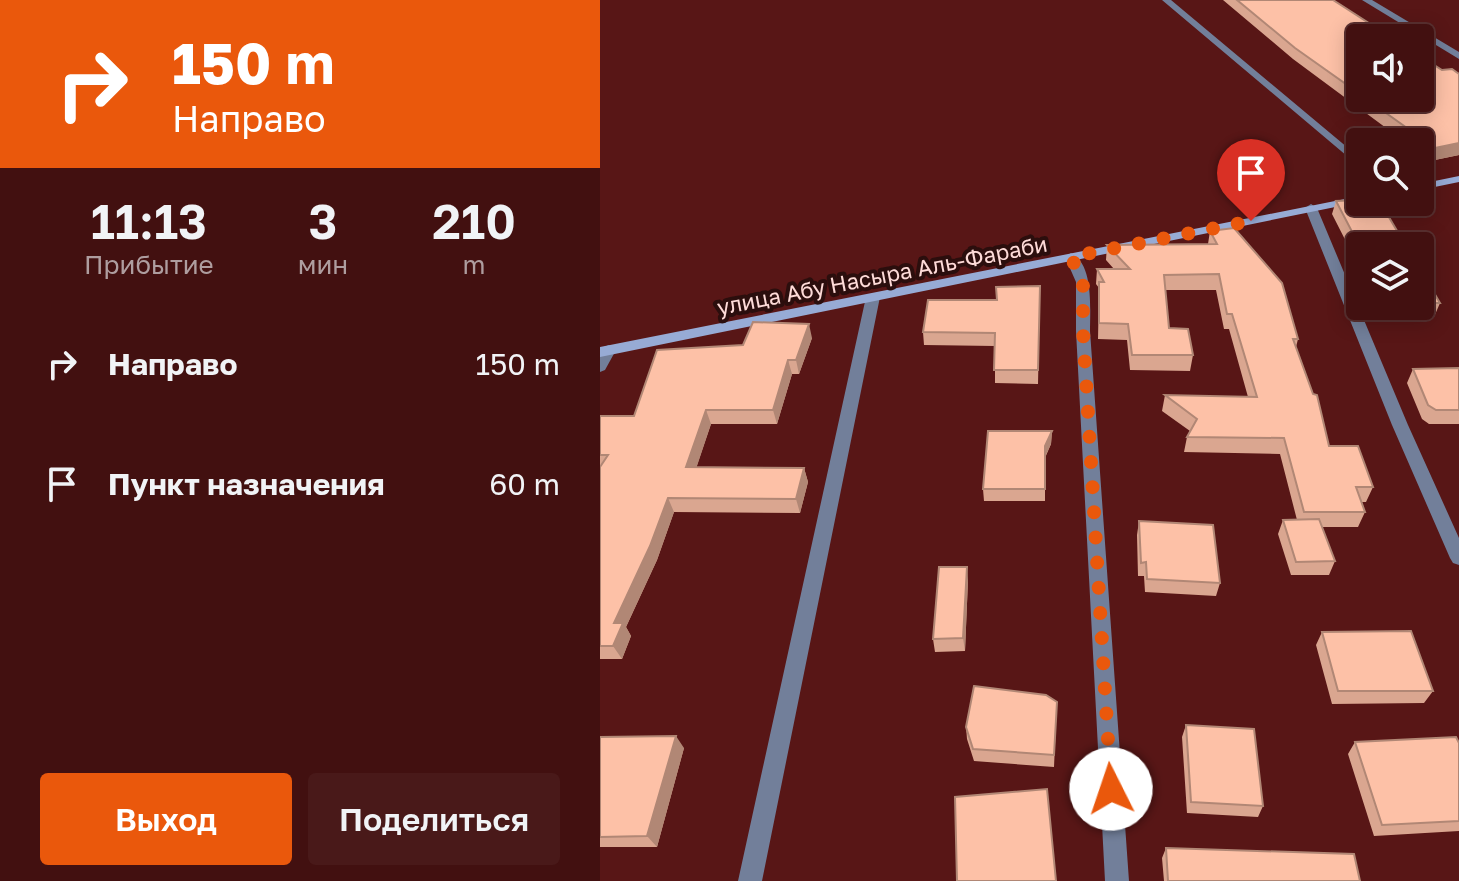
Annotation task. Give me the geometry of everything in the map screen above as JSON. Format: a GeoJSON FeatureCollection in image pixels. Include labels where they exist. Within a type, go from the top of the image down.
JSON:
{"type":"FeatureCollection","features":[{"type":"Feature","properties":{"kind":"street"},"geometry":{"type":"LineString","coordinates":[[1166,0],[1346,152]]}},
{"type":"Feature","properties":{"kind":"street"},"geometry":{"type":"LineString","coordinates":[[1366,0],[1459,56]]}},
{"type":"Feature","properties":{"kind":"street"},"geometry":{"type":"LineString","coordinates":[[1434,184],[1459,179]]}},
{"type":"Feature","properties":{"kind":"street","name":"улица Абу Насыра Аль-Фараби"},"geometry":{"type":"LineString","coordinates":[[604,351],[1346,202]]}},
{"type":"Feature","properties":{"kind":"street"},"geometry":{"type":"LineString","coordinates":[[1311,208],[1400,425],[1459,558]]}},
{"type":"Feature","properties":{"kind":"street"},"geometry":{"type":"LineString","coordinates":[[1071,257],[1083,282],[1083,331],[1117,881]]}},
{"type":"Feature","properties":{"kind":"street"},"geometry":{"type":"LineString","coordinates":[[750,881],[873,297]]}},
{"type":"Feature","properties":{"kind":"street"},"geometry":{"type":"LineString","coordinates":[[600,367],[604,351]]}},
{"type":"Feature","properties":{"kind":"building"},"geometry":{"type":"Polygon","coordinates":[[[1237,0],[1333,0],[1370,24],[1346,24],[1346,84],[1295,48],[1237,0]]]}},
{"type":"Feature","properties":{"kind":"building"},"geometry":{"type":"Polygon","coordinates":[[[1434,65],[1459,74],[1459,143],[1435,148],[1434,128],[1407,128],[1385,112],[1434,112],[1434,65]]]}},
{"type":"Feature","properties":{"kind":"building"},"geometry":{"type":"Polygon","coordinates":[[[1336,201],[1346,201],[1346,216],[1388,216],[1398,232],[1352,232],[1336,201]]]}},
{"type":"Feature","properties":{"kind":"building"},"geometry":{"type":"Polygon","coordinates":[[[1234,228],[1282,283],[1298,339],[1293,339],[1313,394],[1317,395],[1329,446],[1358,446],[1373,487],[1356,487],[1365,512],[1304,512],[1284,438],[1187,437],[1197,419],[1165,395],[1257,397],[1232,314],[1227,314],[1219,274],[1164,275],[1169,328],[1188,329],[1193,355],[1132,355],[1128,324],[1099,323],[1099,282],[1104,282],[1097,269],[1130,269],[1107,245],[1217,244],[1210,231],[1234,228]]]}},
{"type":"Feature","properties":{"kind":"building"},"geometry":{"type":"Polygon","coordinates":[[[1040,286],[1038,370],[994,370],[995,333],[923,332],[928,300],[997,300],[996,287],[1040,286]]]}},
{"type":"Feature","properties":{"kind":"building"},"geometry":{"type":"Polygon","coordinates":[[[753,322],[809,324],[796,360],[788,360],[773,410],[706,410],[686,467],[804,468],[796,499],[668,498],[650,546],[614,623],[623,623],[613,646],[600,646],[600,467],[608,455],[600,455],[600,416],[634,416],[657,350],[743,345],[753,322]]]}},
{"type":"Feature","properties":{"kind":"building"},"geometry":{"type":"Polygon","coordinates":[[[1459,368],[1459,410],[1436,410],[1428,405],[1413,369],[1459,368]]]}},
{"type":"Feature","properties":{"kind":"building"},"geometry":{"type":"Polygon","coordinates":[[[988,431],[1052,431],[1045,446],[1045,489],[983,489],[988,431]]]}},
{"type":"Feature","properties":{"kind":"building"},"geometry":{"type":"Polygon","coordinates":[[[1319,519],[1335,561],[1296,562],[1283,520],[1319,519]]]}},
{"type":"Feature","properties":{"kind":"building"},"geometry":{"type":"Polygon","coordinates":[[[1139,521],[1213,525],[1220,583],[1147,579],[1146,562],[1141,563],[1139,521]]]}},
{"type":"Feature","properties":{"kind":"building"},"geometry":{"type":"Polygon","coordinates":[[[939,567],[967,567],[963,638],[933,639],[939,567]]]}},
{"type":"Feature","properties":{"kind":"building"},"geometry":{"type":"Polygon","coordinates":[[[1411,631],[1433,691],[1338,691],[1322,632],[1411,631]]]}},
{"type":"Feature","properties":{"kind":"building"},"geometry":{"type":"Polygon","coordinates":[[[974,686],[1046,695],[1057,702],[1054,755],[973,749],[966,727],[974,686]]]}},
{"type":"Feature","properties":{"kind":"building"},"geometry":{"type":"Polygon","coordinates":[[[1186,725],[1254,729],[1263,806],[1191,802],[1186,725]]]}},
{"type":"Feature","properties":{"kind":"building"},"geometry":{"type":"Polygon","coordinates":[[[676,736],[647,836],[600,837],[600,737],[676,736]]]}},
{"type":"Feature","properties":{"kind":"building"},"geometry":{"type":"Polygon","coordinates":[[[1456,737],[1459,743],[1459,821],[1382,825],[1355,742],[1456,737]]]}},
{"type":"Feature","properties":{"kind":"building"},"geometry":{"type":"Polygon","coordinates":[[[1047,789],[1056,881],[957,881],[955,797],[1047,789]]]}},
{"type":"Feature","properties":{"kind":"building"},"geometry":{"type":"Polygon","coordinates":[[[1166,848],[1354,854],[1360,881],[1168,881],[1166,848]]]}},
{"type":"Feature","properties":{"kind":"route"},"geometry":{"type":"LineString","coordinates":[[1111,789],[1083,331],[1083,282],[1071,257],[1251,221]]}}]}
